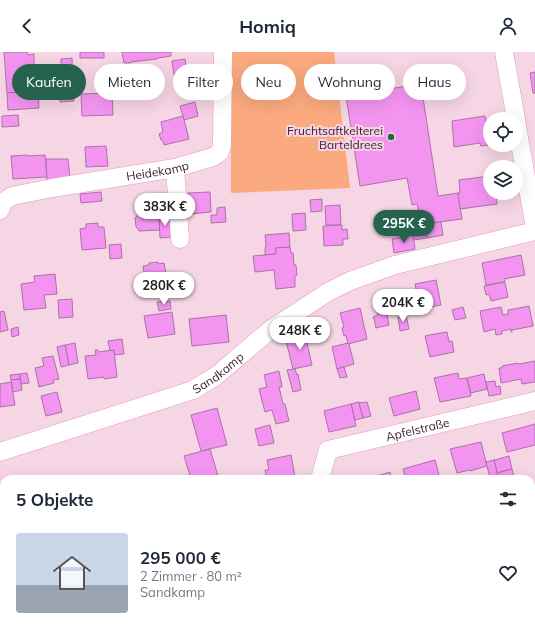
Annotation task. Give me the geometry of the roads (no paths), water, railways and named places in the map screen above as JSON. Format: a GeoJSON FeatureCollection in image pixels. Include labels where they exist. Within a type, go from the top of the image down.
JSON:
{"type":"FeatureCollection","features":[{"type":"Feature","properties":{"kind":"street","name":"Heidekamp"},"geometry":{"type":"LineString","coordinates":[[0,226],[0,211],[3,202],[12,196],[175,168],[213,157],[220,152],[222,145],[223,52]]}},
{"type":"Feature","properties":{"kind":"street"},"geometry":{"type":"LineString","coordinates":[[504,52],[515,112]]}},
{"type":"Feature","properties":{"kind":"street"},"geometry":{"type":"LineString","coordinates":[[522,152],[535,230]]}},
{"type":"Feature","properties":{"kind":"street"},"geometry":{"type":"LineString","coordinates":[[175,168],[180,239]]}},
{"type":"Feature","properties":{"kind":"street","name":"Sandkamp"},"geometry":{"type":"LineString","coordinates":[[0,452],[193,390],[216,376],[270,330],[328,292],[350,281],[395,265],[535,230]]}},
{"type":"Feature","properties":{"kind":"street","name":"Apfelstraße"},"geometry":{"type":"LineString","coordinates":[[321,475],[328,450],[535,401]]}},
{"type":"Feature","properties":{"kind":"place","name":"Fruchtsaftkelterei Barteldrees"},"geometry":{"type":"Point","coordinates":[391,137]}}]}
